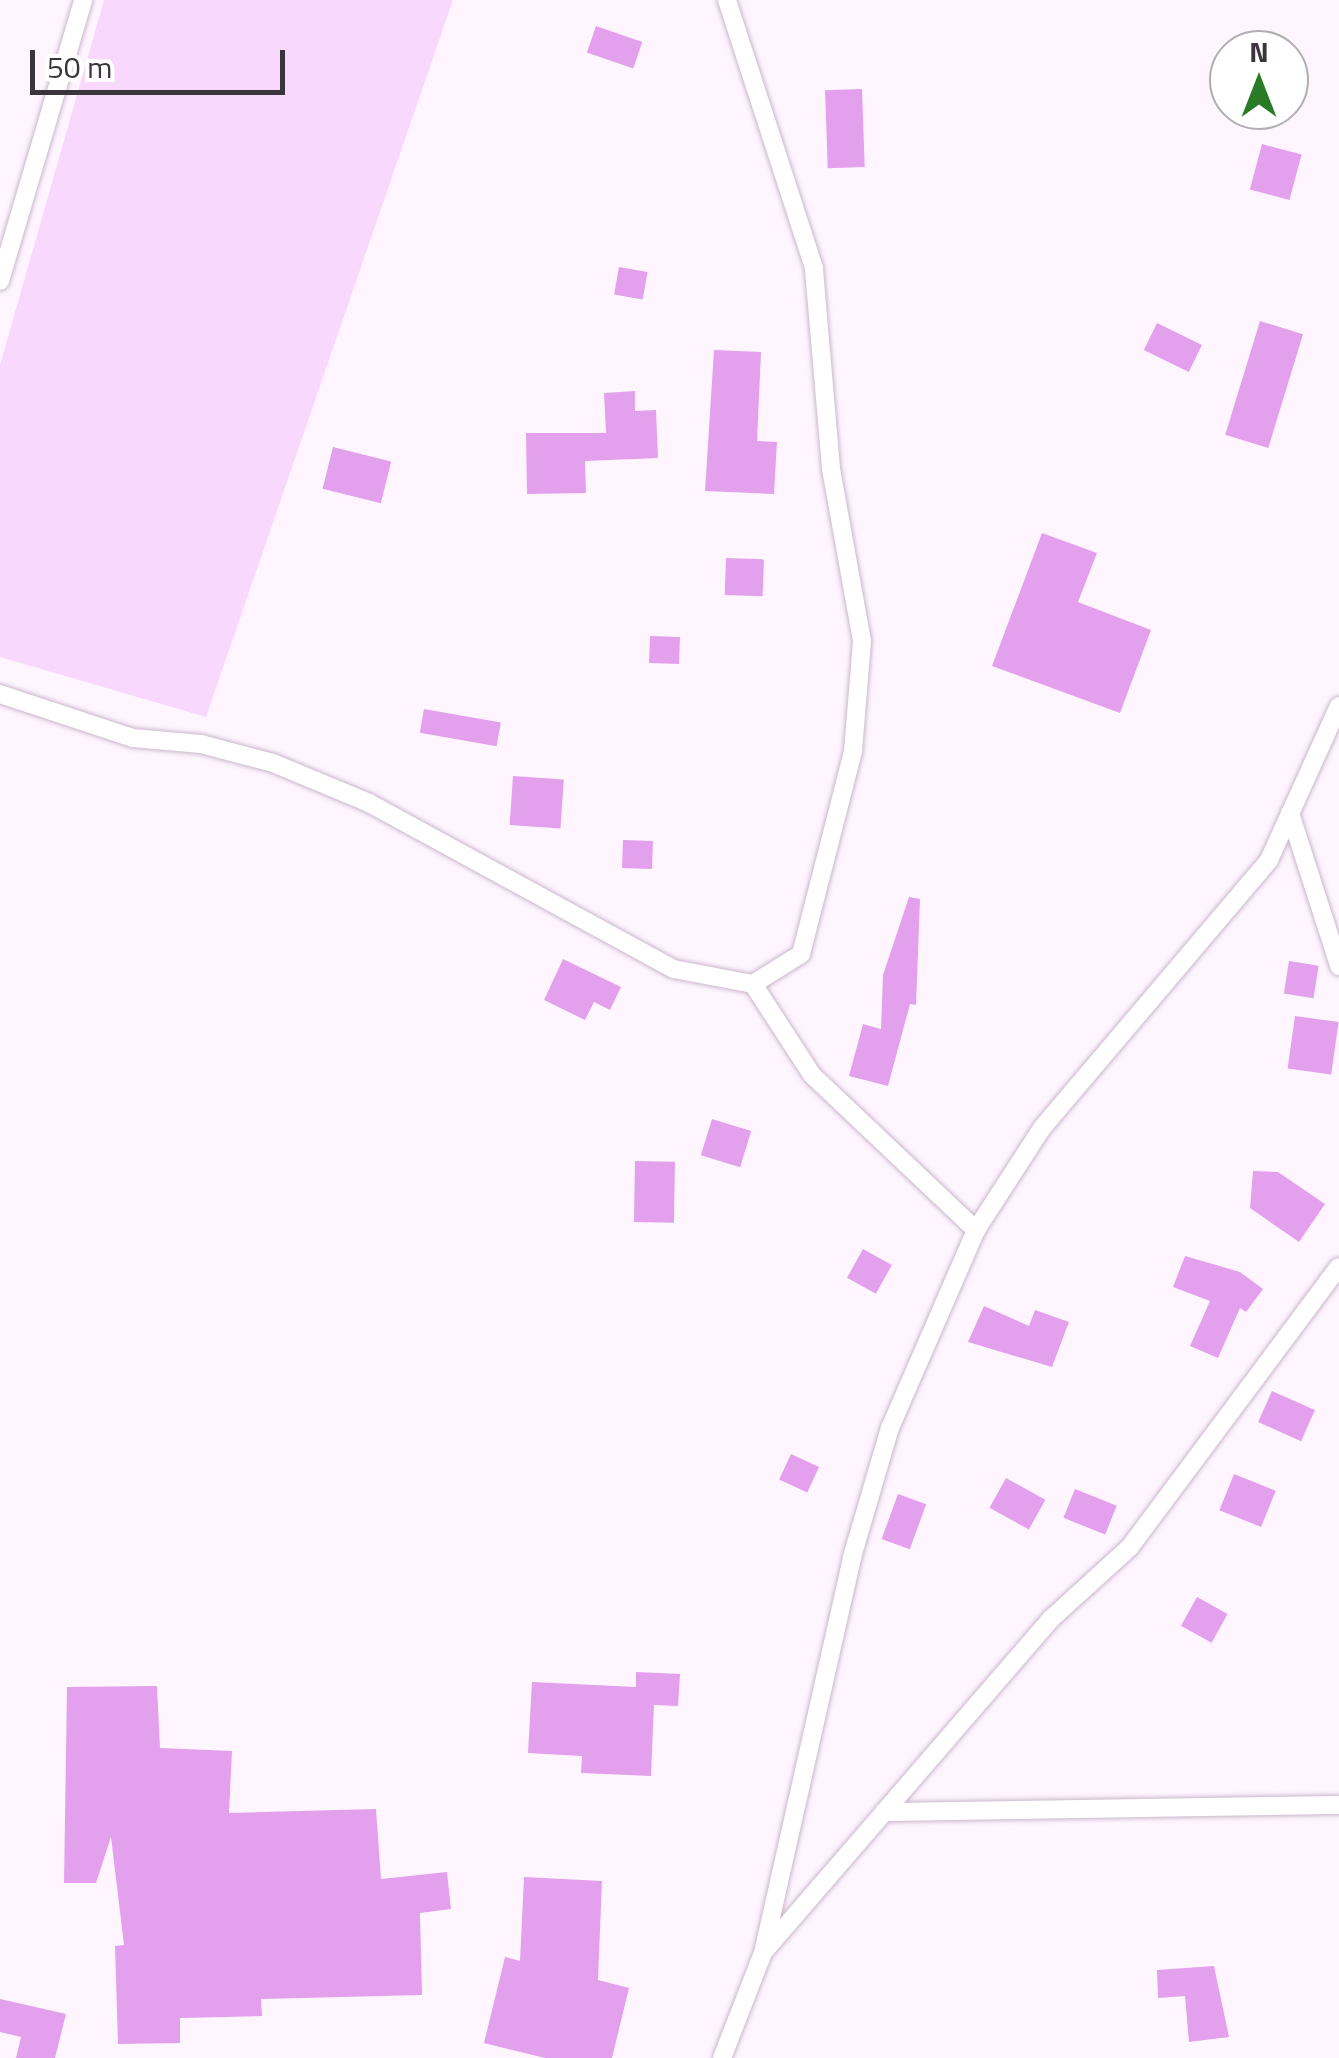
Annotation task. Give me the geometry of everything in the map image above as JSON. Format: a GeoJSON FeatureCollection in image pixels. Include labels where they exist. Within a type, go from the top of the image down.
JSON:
{"type":"FeatureCollection","features":[{"type":"Feature","properties":{"kind":"lane"},"geometry":{"type":"LineString","coordinates":[[0,281],[83,0]]}},
{"type":"Feature","properties":{"kind":"lane"},"geometry":{"type":"LineString","coordinates":[[0,694],[133,738],[201,744],[274,763],[369,803],[674,969],[753,984],[801,954],[854,751],[862,641],[831,468],[814,268],[727,0]]}},
{"type":"Feature","properties":{"kind":"lane"},"geometry":{"type":"LineString","coordinates":[[722,2058],[762,1953],[879,1465],[901,1394],[976,1230],[1042,1128],[1239,902],[1290,813],[1339,706]]}},
{"type":"Feature","properties":{"kind":"lane"},"geometry":{"type":"LineString","coordinates":[[1290,813],[1339,966]]}},
{"type":"Feature","properties":{"kind":"lane"},"geometry":{"type":"LineString","coordinates":[[753,984],[812,1075],[976,1230]]}},
{"type":"Feature","properties":{"kind":"lane"},"geometry":{"type":"LineString","coordinates":[[762,1953],[1052,1618],[1130,1547],[1339,1266]]}},
{"type":"Feature","properties":{"kind":"lane"},"geometry":{"type":"LineString","coordinates":[[884,1812],[1339,1805]]}},
{"type":"Feature","properties":{"kind":"shaded area"},"geometry":{"type":"Polygon","coordinates":[[[104,0],[453,0],[206,717],[0,657],[0,365],[104,0]]]}},
{"type":"Feature","properties":{"kind":"building"},"geometry":{"type":"Polygon","coordinates":[[[596,26],[642,42],[633,68],[587,52],[596,26]]]}},
{"type":"Feature","properties":{"kind":"building"},"geometry":{"type":"Polygon","coordinates":[[[862,89],[865,167],[828,168],[825,90],[862,89]]]}},
{"type":"Feature","properties":{"kind":"building"},"geometry":{"type":"Polygon","coordinates":[[[1262,144],[1302,155],[1289,200],[1250,189],[1262,144]]]}},
{"type":"Feature","properties":{"kind":"building"},"geometry":{"type":"Polygon","coordinates":[[[619,267],[648,272],[643,300],[614,295],[619,267]]]}},
{"type":"Feature","properties":{"kind":"building"},"geometry":{"type":"Polygon","coordinates":[[[1260,321],[1303,334],[1268,448],[1225,435],[1260,321]]]}},
{"type":"Feature","properties":{"kind":"building"},"geometry":{"type":"Polygon","coordinates":[[[1157,323],[1202,345],[1189,372],[1144,350],[1157,323]]]}},
{"type":"Feature","properties":{"kind":"building"},"geometry":{"type":"Polygon","coordinates":[[[714,350],[761,352],[757,441],[777,442],[774,494],[705,491],[714,350]]]}},
{"type":"Feature","properties":{"kind":"building"},"geometry":{"type":"Polygon","coordinates":[[[635,391],[635,411],[656,410],[658,458],[585,461],[586,493],[527,494],[526,433],[606,433],[604,393],[635,391]]]}},
{"type":"Feature","properties":{"kind":"building"},"geometry":{"type":"Polygon","coordinates":[[[333,447],[391,462],[381,503],[323,489],[333,447]]]}},
{"type":"Feature","properties":{"kind":"building"},"geometry":{"type":"Polygon","coordinates":[[[1042,533],[1097,553],[1078,602],[1151,630],[1120,713],[992,666],[1042,533]]]}},
{"type":"Feature","properties":{"kind":"building"},"geometry":{"type":"Polygon","coordinates":[[[726,558],[764,559],[763,596],[725,595],[726,558]]]}},
{"type":"Feature","properties":{"kind":"building"},"geometry":{"type":"Polygon","coordinates":[[[650,636],[680,637],[679,664],[649,663],[650,636]]]}},
{"type":"Feature","properties":{"kind":"building"},"geometry":{"type":"Polygon","coordinates":[[[424,709],[501,723],[497,746],[420,733],[424,709]]]}},
{"type":"Feature","properties":{"kind":"building"},"geometry":{"type":"Polygon","coordinates":[[[513,776],[564,780],[560,828],[510,825],[513,776]]]}},
{"type":"Feature","properties":{"kind":"building"},"geometry":{"type":"Polygon","coordinates":[[[623,840],[653,841],[652,869],[622,868],[623,840]]]}},
{"type":"Feature","properties":{"kind":"building"},"geometry":{"type":"Polygon","coordinates":[[[909,897],[920,899],[916,1005],[910,1004],[888,1086],[849,1076],[863,1024],[881,1029],[883,975],[909,897]]]}},
{"type":"Feature","properties":{"kind":"building"},"geometry":{"type":"Polygon","coordinates":[[[563,959],[621,987],[610,1010],[594,1002],[585,1020],[544,1000],[563,959]]]}},
{"type":"Feature","properties":{"kind":"building"},"geometry":{"type":"Polygon","coordinates":[[[1289,961],[1319,966],[1313,998],[1284,994],[1289,961]]]}},
{"type":"Feature","properties":{"kind":"building"},"geometry":{"type":"Polygon","coordinates":[[[1295,1016],[1339,1022],[1331,1075],[1288,1068],[1295,1016]]]}},
{"type":"Feature","properties":{"kind":"building"},"geometry":{"type":"Polygon","coordinates":[[[712,1119],[751,1131],[740,1167],[701,1155],[712,1119]]]}},
{"type":"Feature","properties":{"kind":"building"},"geometry":{"type":"Polygon","coordinates":[[[635,1161],[675,1162],[674,1223],[634,1222],[635,1161]]]}},
{"type":"Feature","properties":{"kind":"building"},"geometry":{"type":"Polygon","coordinates":[[[1253,1171],[1278,1172],[1325,1204],[1299,1242],[1250,1208],[1253,1171]]]}},
{"type":"Feature","properties":{"kind":"building"},"geometry":{"type":"Polygon","coordinates":[[[863,1249],[892,1265],[876,1294],[847,1278],[863,1249]]]}},
{"type":"Feature","properties":{"kind":"building"},"geometry":{"type":"Polygon","coordinates":[[[1185,1256],[1240,1272],[1263,1289],[1246,1312],[1240,1308],[1218,1358],[1190,1346],[1210,1301],[1173,1287],[1185,1256]]]}},
{"type":"Feature","properties":{"kind":"building"},"geometry":{"type":"Polygon","coordinates":[[[984,1306],[1029,1326],[1035,1310],[1069,1322],[1052,1367],[968,1342],[984,1306]]]}},
{"type":"Feature","properties":{"kind":"building"},"geometry":{"type":"Polygon","coordinates":[[[1272,1391],[1315,1410],[1301,1441],[1258,1422],[1272,1391]]]}},
{"type":"Feature","properties":{"kind":"building"},"geometry":{"type":"Polygon","coordinates":[[[791,1454],[819,1467],[807,1492],[779,1479],[791,1454]]]}},
{"type":"Feature","properties":{"kind":"building"},"geometry":{"type":"Polygon","coordinates":[[[1234,1474],[1276,1491],[1261,1527],[1219,1510],[1234,1474]]]}},
{"type":"Feature","properties":{"kind":"building"},"geometry":{"type":"Polygon","coordinates":[[[1006,1478],[1045,1500],[1029,1530],[990,1508],[1006,1478]]]}},
{"type":"Feature","properties":{"kind":"building"},"geometry":{"type":"Polygon","coordinates":[[[1075,1489],[1117,1506],[1105,1535],[1063,1518],[1075,1489]]]}},
{"type":"Feature","properties":{"kind":"building"},"geometry":{"type":"Polygon","coordinates":[[[898,1494],[926,1504],[910,1549],[882,1539],[898,1494]]]}},
{"type":"Feature","properties":{"kind":"building"},"geometry":{"type":"Polygon","coordinates":[[[1197,1597],[1228,1614],[1212,1643],[1181,1626],[1197,1597]]]}},
{"type":"Feature","properties":{"kind":"building"},"geometry":{"type":"Polygon","coordinates":[[[636,1672],[680,1674],[678,1706],[654,1705],[651,1776],[581,1773],[582,1756],[528,1753],[532,1682],[636,1687],[636,1672]]]}},
{"type":"Feature","properties":{"kind":"building"},"geometry":{"type":"Polygon","coordinates":[[[157,1686],[160,1748],[232,1751],[229,1813],[376,1809],[381,1879],[447,1872],[451,1909],[420,1913],[422,1995],[261,1999],[262,2016],[180,2018],[180,2043],[118,2044],[115,1946],[124,1945],[111,1837],[96,1883],[64,1883],[67,1687],[157,1686]]]}},
{"type":"Feature","properties":{"kind":"building"},"geometry":{"type":"Polygon","coordinates":[[[524,1877],[602,1881],[598,1980],[629,1988],[612,2058],[545,2058],[484,2043],[505,1957],[520,1961],[524,1877]]]}},
{"type":"Feature","properties":{"kind":"building"},"geometry":{"type":"Polygon","coordinates":[[[1214,1966],[1229,2037],[1189,2042],[1185,1996],[1158,1998],[1157,1970],[1214,1966]]]}},
{"type":"Feature","properties":{"kind":"building"},"geometry":{"type":"Polygon","coordinates":[[[0,1999],[66,2014],[55,2058],[16,2058],[21,2037],[0,2032],[0,1999]]]}}]}
